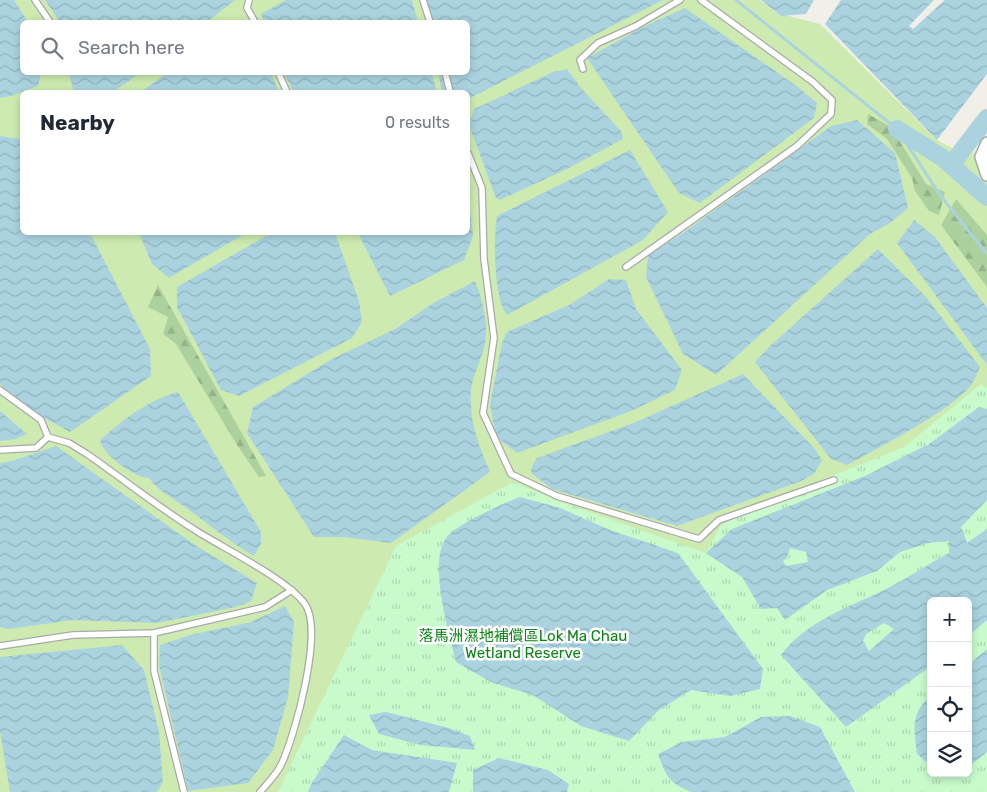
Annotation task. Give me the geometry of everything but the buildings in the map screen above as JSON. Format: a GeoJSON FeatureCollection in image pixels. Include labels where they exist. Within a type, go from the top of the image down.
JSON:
{"type":"FeatureCollection","features":[{"type":"Feature","properties":{"kind":"street"},"geometry":{"type":"LineString","coordinates":[[987,143],[981,158],[987,175]]}},
{"type":"Feature","properties":{"kind":"lane"},"geometry":{"type":"LineString","coordinates":[[35,0],[49,20]]}},
{"type":"Feature","properties":{"kind":"lane"},"geometry":{"type":"LineString","coordinates":[[249,0],[248,8],[254,20]]}},
{"type":"Feature","properties":{"kind":"lane"},"geometry":{"type":"LineString","coordinates":[[423,0],[429,20]]}},
{"type":"Feature","properties":{"kind":"lane"},"geometry":{"type":"LineString","coordinates":[[583,69],[580,60],[598,43],[636,26],[680,0]]}},
{"type":"Feature","properties":{"kind":"lane"},"geometry":{"type":"LineString","coordinates":[[626,267],[797,146],[831,114],[832,100],[813,82],[702,0]]}},
{"type":"Feature","properties":{"kind":"lane"},"geometry":{"type":"LineString","coordinates":[[279,75],[286,90]]}},
{"type":"Feature","properties":{"kind":"lane"},"geometry":{"type":"LineString","coordinates":[[447,75],[450,90]]}},
{"type":"Feature","properties":{"kind":"lane"},"geometry":{"type":"LineString","coordinates":[[470,158],[482,188],[484,259],[494,338],[483,413],[511,474],[557,496],[700,539],[719,520],[834,480]]}},
{"type":"Feature","properties":{"kind":"lane"},"geometry":{"type":"LineString","coordinates":[[0,390],[41,420],[48,437]]}},
{"type":"Feature","properties":{"kind":"lane"},"geometry":{"type":"LineString","coordinates":[[0,450],[36,448],[48,437]]}},
{"type":"Feature","properties":{"kind":"lane"},"geometry":{"type":"LineString","coordinates":[[48,437],[69,443],[87,454],[194,529],[292,590],[306,605],[310,623],[306,684],[290,740],[280,766],[260,792]]}},
{"type":"Feature","properties":{"kind":"lane"},"geometry":{"type":"LineString","coordinates":[[0,646],[72,635],[154,633],[265,606],[292,590]]}},
{"type":"Feature","properties":{"kind":"lane"},"geometry":{"type":"LineString","coordinates":[[154,633],[154,671],[184,792]]}},
{"type":"Feature","properties":{"kind":"green space"},"geometry":{"type":"Polygon","coordinates":[[[0,0],[760,0],[777,13],[820,24],[937,140],[968,156],[987,143],[987,792],[0,792],[0,0]]]}},
{"type":"Feature","properties":{"kind":"green space"},"geometry":{"type":"Polygon","coordinates":[[[868,114],[891,127],[926,184],[945,192],[939,215],[929,211],[915,191],[912,178],[887,139],[867,124],[868,114]]]}},
{"type":"Feature","properties":{"kind":"green space"},"geometry":{"type":"Polygon","coordinates":[[[956,199],[987,235],[987,287],[941,225],[956,199]]]}},
{"type":"Feature","properties":{"kind":"green space"},"geometry":{"type":"Polygon","coordinates":[[[158,285],[266,476],[259,477],[237,445],[176,344],[163,334],[168,317],[148,307],[158,285]]]}},
{"type":"Feature","properties":{"kind":"green space","name":"落馬洲濕地補償區Lok Ma Chau Wetland Reserve"},"geometry":{"type":"Polygon","coordinates":[[[981,384],[987,388],[987,792],[278,792],[396,546],[513,482],[558,501],[706,553],[721,525],[797,490],[904,447],[981,384]]]}},
{"type":"Feature","properties":{"kind":"water"},"geometry":{"type":"Polygon","coordinates":[[[0,0],[14,0],[27,20],[20,20],[20,75],[41,75],[38,86],[27,90],[20,90],[20,93],[0,98],[0,0]]]}},
{"type":"Feature","properties":{"kind":"water"},"geometry":{"type":"Polygon","coordinates":[[[45,0],[235,0],[210,20],[59,20],[45,0]]]}},
{"type":"Feature","properties":{"kind":"water"},"geometry":{"type":"Polygon","coordinates":[[[286,0],[412,0],[417,20],[263,20],[261,14],[286,0]]]}},
{"type":"Feature","properties":{"kind":"water"},"geometry":{"type":"Polygon","coordinates":[[[425,0],[663,0],[470,98],[470,90],[442,90],[438,75],[470,75],[470,20],[429,20],[425,0]]]}},
{"type":"Feature","properties":{"kind":"water"},"geometry":{"type":"Polygon","coordinates":[[[761,0],[814,0],[806,14],[781,16],[761,0]]]}},
{"type":"Feature","properties":{"kind":"water"},"geometry":{"type":"Polygon","coordinates":[[[841,0],[934,0],[909,26],[913,29],[945,0],[987,0],[987,74],[937,140],[825,24],[841,0]]]}},
{"type":"Feature","properties":{"kind":"water"},"geometry":{"type":"Polygon","coordinates":[[[685,8],[798,87],[817,103],[814,118],[700,203],[679,193],[587,58],[641,28],[685,8]]]}},
{"type":"Feature","properties":{"kind":"water"},"geometry":{"type":"Polygon","coordinates":[[[567,69],[581,88],[621,131],[623,139],[567,169],[500,200],[496,198],[470,128],[474,109],[553,72],[567,69]]]}},
{"type":"Feature","properties":{"kind":"water"},"geometry":{"type":"Polygon","coordinates":[[[70,75],[137,75],[116,90],[74,90],[70,75]]]}},
{"type":"Feature","properties":{"kind":"water"},"geometry":{"type":"Polygon","coordinates":[[[164,75],[272,75],[278,90],[144,90],[164,75]]]}},
{"type":"Feature","properties":{"kind":"water"},"geometry":{"type":"Polygon","coordinates":[[[285,75],[433,75],[436,90],[293,90],[285,75]]]}},
{"type":"Feature","properties":{"kind":"water"},"geometry":{"type":"Polygon","coordinates":[[[857,120],[895,153],[908,208],[890,223],[870,234],[716,375],[683,354],[646,277],[648,255],[686,231],[831,126],[857,120]]]}},
{"type":"Feature","properties":{"kind":"water"},"geometry":{"type":"Polygon","coordinates":[[[0,136],[20,139],[20,235],[91,235],[150,349],[151,376],[70,432],[26,408],[0,384],[0,136]]]}},
{"type":"Feature","properties":{"kind":"water"},"geometry":{"type":"Polygon","coordinates":[[[630,150],[668,212],[643,240],[507,315],[499,297],[497,283],[495,238],[497,216],[630,150]]]}},
{"type":"Feature","properties":{"kind":"water"},"geometry":{"type":"Polygon","coordinates":[[[470,210],[473,236],[464,260],[390,296],[359,235],[470,235],[470,210]]]}},
{"type":"Feature","properties":{"kind":"water"},"geometry":{"type":"Polygon","coordinates":[[[914,220],[935,237],[987,308],[987,365],[897,243],[914,220]]]}},
{"type":"Feature","properties":{"kind":"water"},"geometry":{"type":"Polygon","coordinates":[[[140,235],[243,235],[169,278],[152,264],[140,235]]]}},
{"type":"Feature","properties":{"kind":"water"},"geometry":{"type":"Polygon","coordinates":[[[268,235],[336,235],[359,301],[362,322],[352,338],[239,396],[221,390],[177,307],[177,287],[268,235]]]}},
{"type":"Feature","properties":{"kind":"water"},"geometry":{"type":"Polygon","coordinates":[[[878,249],[926,297],[980,367],[971,385],[948,406],[876,450],[847,465],[831,459],[755,362],[770,346],[878,249]]]}},
{"type":"Feature","properties":{"kind":"water"},"geometry":{"type":"Polygon","coordinates":[[[609,279],[626,280],[636,309],[682,370],[675,390],[631,411],[517,453],[496,437],[490,404],[502,343],[507,332],[569,305],[609,279]]]}},
{"type":"Feature","properties":{"kind":"water"},"geometry":{"type":"Polygon","coordinates":[[[475,281],[486,321],[486,334],[484,348],[472,383],[471,412],[478,442],[490,472],[391,543],[343,537],[314,537],[247,433],[253,407],[330,360],[395,329],[435,302],[475,281]]]}},
{"type":"Feature","properties":{"kind":"water"},"geometry":{"type":"Polygon","coordinates":[[[743,374],[814,448],[822,460],[814,474],[801,481],[677,526],[552,489],[531,473],[532,466],[537,458],[636,422],[743,374]]]}},
{"type":"Feature","properties":{"kind":"water"},"geometry":{"type":"Polygon","coordinates":[[[178,392],[261,532],[261,544],[254,556],[163,492],[149,478],[135,474],[120,464],[102,446],[100,440],[127,418],[146,405],[178,392]]]}},
{"type":"Feature","properties":{"kind":"water"},"geometry":{"type":"Polygon","coordinates":[[[979,407],[987,409],[987,500],[961,527],[967,543],[987,529],[987,620],[972,633],[972,597],[927,597],[927,669],[846,727],[781,655],[803,632],[817,623],[888,588],[949,553],[949,541],[928,543],[900,552],[877,571],[827,590],[785,620],[777,608],[761,609],[742,577],[706,553],[732,529],[865,476],[929,444],[979,407]],[[790,548],[787,558],[783,561],[786,566],[808,562],[806,552],[790,548]],[[884,623],[866,634],[863,641],[869,651],[894,629],[884,623]]]}},
{"type":"Feature","properties":{"kind":"water"},"geometry":{"type":"Polygon","coordinates":[[[0,411],[27,434],[16,439],[0,441],[0,411]]]}},
{"type":"Feature","properties":{"kind":"water"},"geometry":{"type":"Polygon","coordinates":[[[56,446],[195,545],[257,583],[251,601],[236,607],[157,623],[73,620],[9,629],[0,627],[0,463],[12,461],[56,446]]]}},
{"type":"Feature","properties":{"kind":"water"},"geometry":{"type":"Polygon","coordinates":[[[520,497],[560,508],[610,530],[678,553],[763,669],[760,689],[730,696],[691,690],[659,710],[629,741],[581,726],[533,695],[493,683],[456,662],[439,581],[441,550],[446,538],[459,527],[492,509],[520,497]]]}},
{"type":"Feature","properties":{"kind":"water"},"geometry":{"type":"Polygon","coordinates":[[[285,606],[294,622],[288,697],[273,750],[248,783],[188,791],[159,665],[160,645],[190,635],[251,622],[285,606]]]}},
{"type":"Feature","properties":{"kind":"water"},"geometry":{"type":"Polygon","coordinates":[[[122,645],[144,670],[159,732],[163,782],[157,792],[10,792],[0,731],[0,657],[122,645]]]}},
{"type":"Feature","properties":{"kind":"water"},"geometry":{"type":"Polygon","coordinates":[[[987,649],[987,752],[972,764],[972,687],[972,662],[987,649]]]}},
{"type":"Feature","properties":{"kind":"water"},"geometry":{"type":"Polygon","coordinates":[[[927,699],[927,763],[917,754],[915,729],[917,715],[927,699]]]}},
{"type":"Feature","properties":{"kind":"water"},"geometry":{"type":"Polygon","coordinates":[[[386,712],[449,728],[470,736],[475,750],[421,745],[379,734],[369,715],[386,712]]]}},
{"type":"Feature","properties":{"kind":"water"},"geometry":{"type":"Polygon","coordinates":[[[790,716],[820,727],[855,792],[691,792],[669,778],[658,754],[682,742],[725,737],[761,717],[790,716]]]}},
{"type":"Feature","properties":{"kind":"water"},"geometry":{"type":"Polygon","coordinates":[[[344,735],[372,750],[457,763],[449,792],[308,792],[311,784],[344,735]]]}},
{"type":"Feature","properties":{"kind":"water"},"geometry":{"type":"Polygon","coordinates":[[[499,758],[548,770],[569,784],[567,792],[473,792],[473,770],[499,758]]]}},
{"type":"Feature","properties":{"kind":"waterway"},"geometry":{"type":"LineString","coordinates":[[736,0],[897,129],[940,195],[987,254]]}},
{"type":"Feature","properties":{"kind":"waterway"},"geometry":{"type":"LineString","coordinates":[[951,165],[987,118]]}},
{"type":"Feature","properties":{"kind":"waterway"},"geometry":{"type":"LineString","coordinates":[[897,129],[943,158],[987,197]]}}]}
